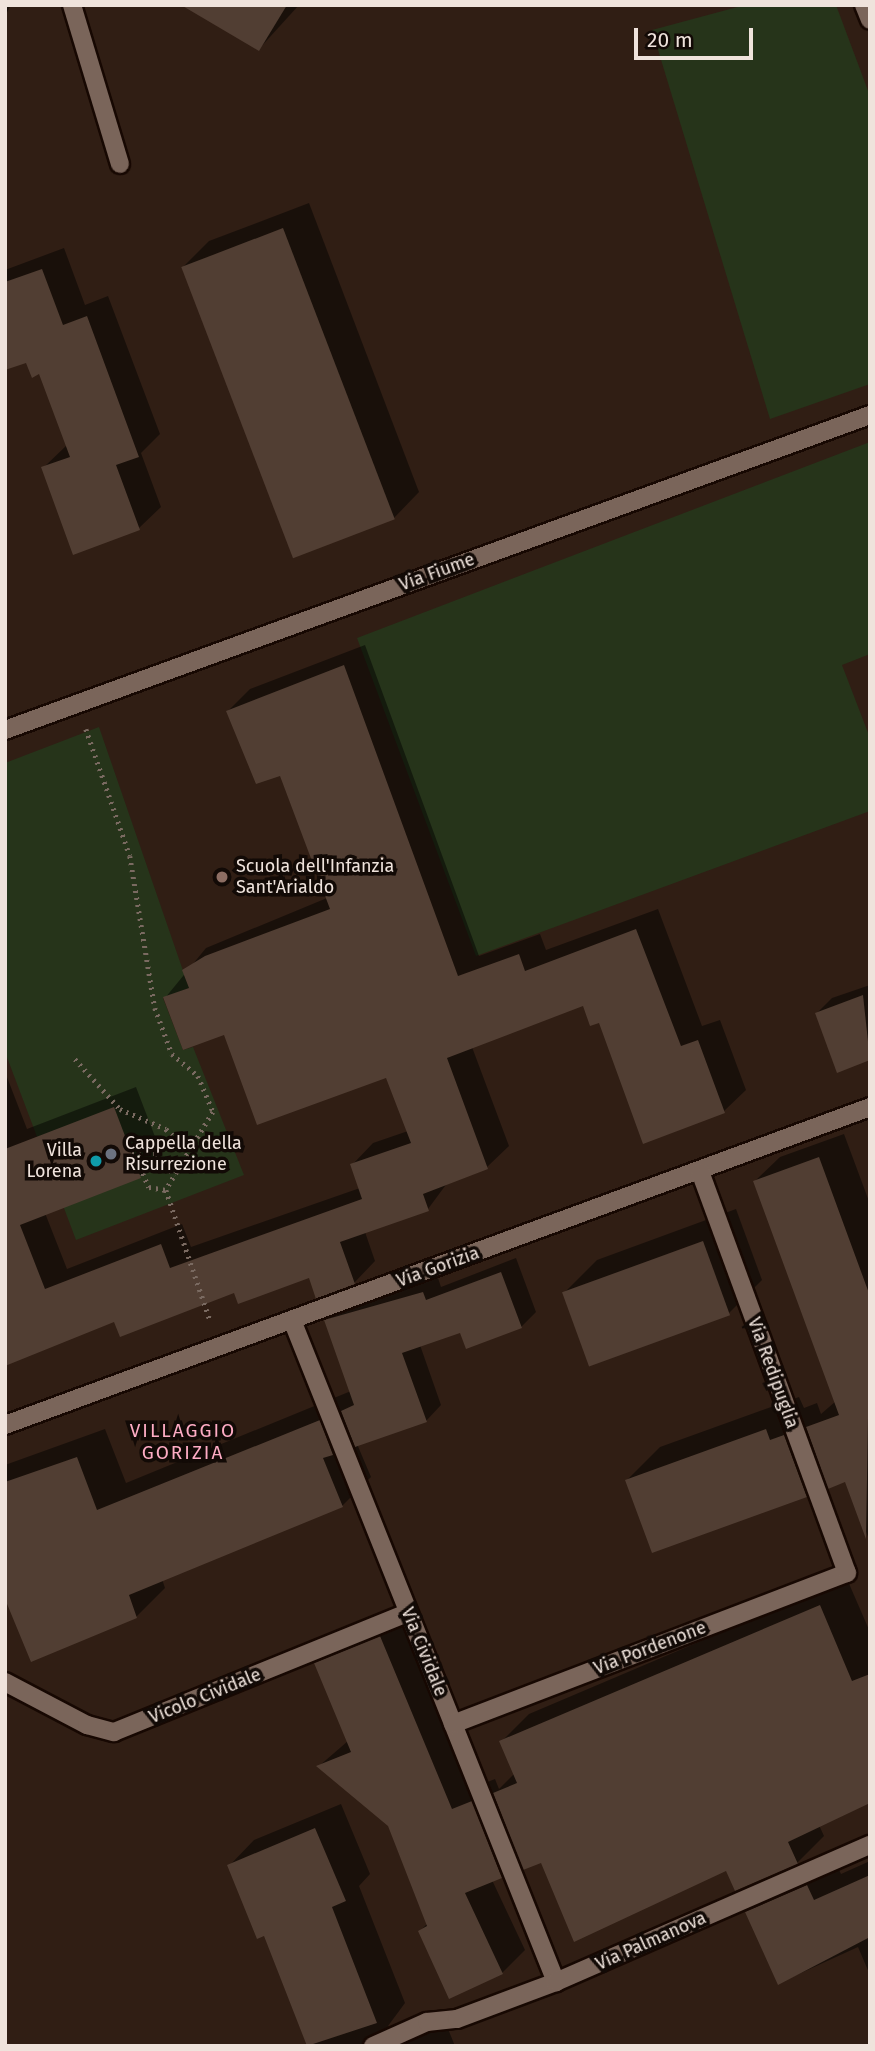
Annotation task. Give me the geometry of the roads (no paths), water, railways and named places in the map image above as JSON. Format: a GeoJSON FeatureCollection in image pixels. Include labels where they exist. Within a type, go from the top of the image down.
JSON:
{"type":"FeatureCollection","features":[{"type":"Feature","properties":{"kind":"street"},"geometry":{"type":"LineString","coordinates":[[72,5],[120,164]]}},
{"type":"Feature","properties":{"kind":"street"},"geometry":{"type":"LineString","coordinates":[[864,5],[870,20]]}},
{"type":"Feature","properties":{"kind":"street","name":"Via Fiume"},"geometry":{"type":"LineString","coordinates":[[5,730],[870,415]]}},
{"type":"Feature","properties":{"kind":"street","name":"Via Gorizia"},"geometry":{"type":"LineString","coordinates":[[5,1425],[870,1107]]}},
{"type":"Feature","properties":{"kind":"street","name":"Via Redipuglia"},"geometry":{"type":"LineString","coordinates":[[699,1172],[847,1573]]}},
{"type":"Feature","properties":{"kind":"street","name":"Via Cividale"},"geometry":{"type":"LineString","coordinates":[[292,1320],[556,1982]]}},
{"type":"Feature","properties":{"kind":"street","name":"Via Pordenone"},"geometry":{"type":"LineString","coordinates":[[453,1724],[847,1573]]}},
{"type":"Feature","properties":{"kind":"street","name":"Vicolo Cividale"},"geometry":{"type":"LineString","coordinates":[[5,1682],[87,1725],[114,1732],[407,1612]]}},
{"type":"Feature","properties":{"kind":"street","name":"Via Palmanova"},"geometry":{"type":"LineString","coordinates":[[373,2046],[427,2022],[466,2016],[556,1982],[870,1845]]}},
{"type":"Feature","properties":{"kind":"place","name":"Scuola dell'Infanzia Sant'Arialdo"},"geometry":{"type":"Point","coordinates":[222,877]}},
{"type":"Feature","properties":{"kind":"place","name":"Cappella della Risurrezione"},"geometry":{"type":"Point","coordinates":[111,1154]}},
{"type":"Feature","properties":{"kind":"place","name":"Villa Lorena"},"geometry":{"type":"Point","coordinates":[96,1161]}},
{"type":"Feature","properties":{"kind":"district","name":"VILLAGGIO GORIZIA"},"geometry":{"type":"Point","coordinates":[183,1442]}}]}
